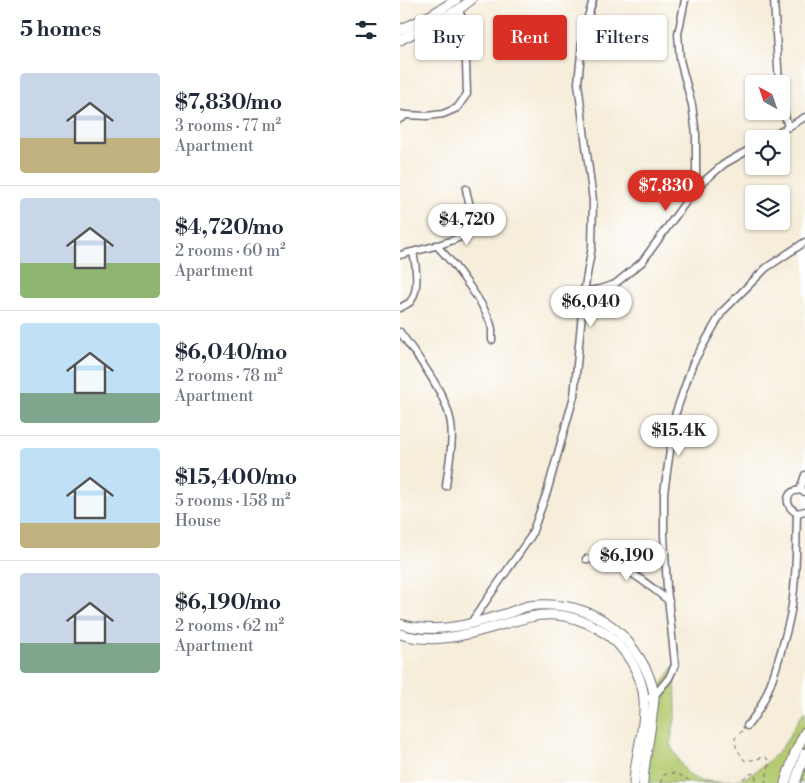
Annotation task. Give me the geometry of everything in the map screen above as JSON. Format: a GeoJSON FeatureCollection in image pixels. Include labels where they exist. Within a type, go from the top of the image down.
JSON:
{"type":"FeatureCollection","features":[{"type":"Feature","properties":{"kind":"street"},"geometry":{"type":"LineString","coordinates":[[400,30],[456,0]]}},
{"type":"Feature","properties":{"kind":"street"},"geometry":{"type":"LineString","coordinates":[[400,40],[433,25],[471,0]]}},
{"type":"Feature","properties":{"kind":"street"},"geometry":{"type":"LineString","coordinates":[[470,624],[531,536],[547,492],[574,396],[584,292],[592,246],[593,201],[578,83],[583,32],[593,0]]}},
{"type":"Feature","properties":{"kind":"street"},"geometry":{"type":"LineString","coordinates":[[685,0],[678,34],[680,60],[692,105],[696,134],[696,188]]}},
{"type":"Feature","properties":{"kind":"street"},"geometry":{"type":"LineString","coordinates":[[774,0],[778,75]]}},
{"type":"Feature","properties":{"kind":"street"},"geometry":{"type":"LineString","coordinates":[[402,116],[443,114],[457,108],[467,94],[464,19],[458,10]]}},
{"type":"Feature","properties":{"kind":"street"},"geometry":{"type":"LineString","coordinates":[[783,130],[805,117]]}},
{"type":"Feature","properties":{"kind":"street"},"geometry":{"type":"LineString","coordinates":[[786,120],[788,127]]}},
{"type":"Feature","properties":{"kind":"street"},"geometry":{"type":"LineString","coordinates":[[584,292],[614,284],[642,262],[696,188],[724,164],[745,152]]}},
{"type":"Feature","properties":{"kind":"street"},"geometry":{"type":"LineString","coordinates":[[400,255],[464,236],[470,232],[472,226],[466,189]]}},
{"type":"Feature","properties":{"kind":"street"},"geometry":{"type":"LineString","coordinates":[[644,700],[654,696],[669,678],[675,665],[664,534],[664,493],[675,415],[693,363],[722,312],[766,268],[805,242]]}},
{"type":"Feature","properties":{"kind":"street"},"geometry":{"type":"LineString","coordinates":[[436,245],[460,273],[484,311],[492,328],[492,340]]}},
{"type":"Feature","properties":{"kind":"street"},"geometry":{"type":"LineString","coordinates":[[400,308],[410,302],[415,288],[416,266],[413,252]]}},
{"type":"Feature","properties":{"kind":"street"},"geometry":{"type":"LineString","coordinates":[[400,332],[440,393],[451,424],[446,486]]}},
{"type":"Feature","properties":{"kind":"street"},"geometry":{"type":"LineString","coordinates":[[805,475],[803,491],[793,491],[788,496],[787,503],[790,510],[797,513],[805,511]]}},
{"type":"Feature","properties":{"kind":"street"},"geometry":{"type":"LineString","coordinates":[[747,726],[762,706],[771,685],[783,645],[792,605],[796,566],[797,513]]}},
{"type":"Feature","properties":{"kind":"street"},"geometry":{"type":"LineString","coordinates":[[586,559],[601,559],[620,565],[639,577],[669,601]]}},
{"type":"Feature","properties":{"kind":"street"},"geometry":{"type":"LineString","coordinates":[[400,624],[421,629],[443,629],[470,624],[528,606],[546,605],[568,607],[588,612],[604,620],[616,629],[634,649],[644,664],[654,696],[643,783]]}},
{"type":"Feature","properties":{"kind":"street"},"geometry":{"type":"LineString","coordinates":[[400,634],[429,639],[453,637],[531,616],[552,615],[574,618],[590,623],[608,634],[619,645],[636,671],[644,700],[642,730],[634,783]]}},
{"type":"Feature","properties":{"kind":"street"},"geometry":{"type":"LineString","coordinates":[[785,783],[795,753],[805,732]]}},
{"type":"Feature","properties":{"kind":"street"},"geometry":{"type":"LineString","coordinates":[[795,783],[804,755]]}},
{"type":"Feature","properties":{"kind":"path"},"geometry":{"type":"LineString","coordinates":[[747,726],[736,736],[736,747],[744,760],[750,762],[762,757],[768,758],[766,783]]}},
{"type":"Feature","properties":{"kind":"path"},"geometry":{"type":"LineString","coordinates":[[660,783],[664,775],[671,773],[686,778],[692,783]]}},
{"type":"Feature","properties":{"kind":"path"},"geometry":{"type":"LineString","coordinates":[[736,783],[752,773],[755,774],[756,783]]}},
{"type":"Feature","properties":{"kind":"green space"},"geometry":{"type":"Polygon","coordinates":[[[675,665],[676,715],[670,744],[680,763],[690,776],[704,781],[724,782],[740,780],[750,775],[780,750],[805,710],[805,783],[643,783],[654,696],[675,665]]]}}]}
